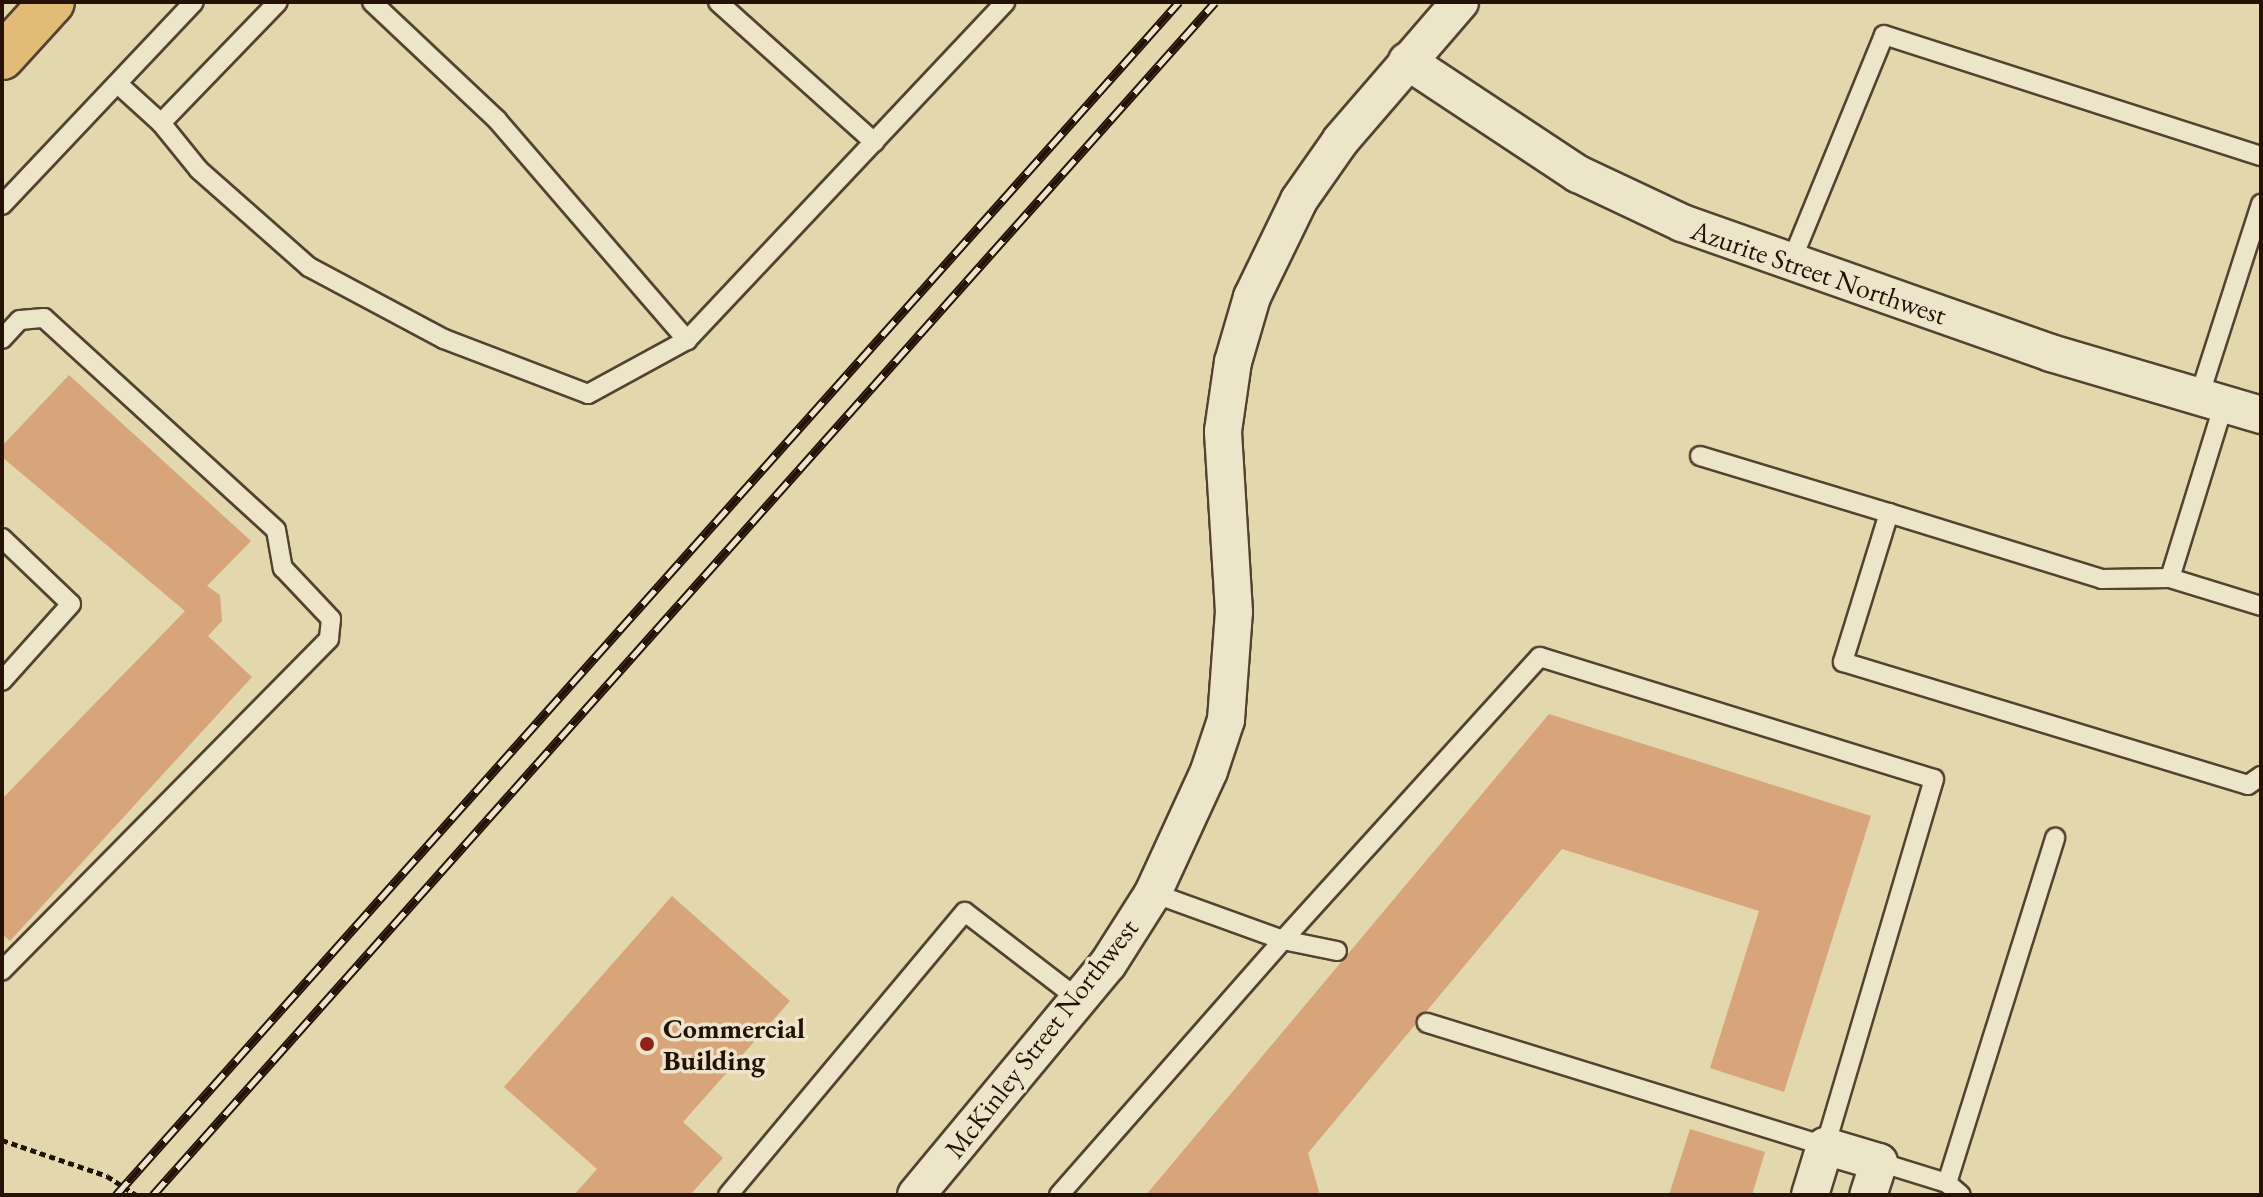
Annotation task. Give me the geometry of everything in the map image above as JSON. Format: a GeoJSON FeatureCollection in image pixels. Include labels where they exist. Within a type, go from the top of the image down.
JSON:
{"type":"FeatureCollection","features":[{"type":"Feature","properties":{"kind":"highway"},"geometry":{"type":"LineString","coordinates":[[2,57],[52,2]]}},
{"type":"Feature","properties":{"kind":"street","name":"McKinley Street Northwest"},"geometry":{"type":"LineString","coordinates":[[916,1195],[1108,964],[1153,893],[1209,771],[1226,720],[1234,612],[1223,431],[1233,362],[1252,297],[1299,200],[1341,140],[1460,2]]}},
{"type":"Feature","properties":{"kind":"street","name":"Azurite Street Northwest"},"geometry":{"type":"LineString","coordinates":[[1407,61],[1578,174],[1682,223],[2051,353],[2261,415]]}},
{"type":"Feature","properties":{"kind":"street"},"geometry":{"type":"LineString","coordinates":[[1810,1195],[1825,1146],[1873,1179]]}},
{"type":"Feature","properties":{"kind":"lane"},"geometry":{"type":"LineString","coordinates":[[2,205],[194,2]]}},
{"type":"Feature","properties":{"kind":"lane"},"geometry":{"type":"LineString","coordinates":[[161,123],[278,2]]}},
{"type":"Feature","properties":{"kind":"lane"},"geometry":{"type":"LineString","coordinates":[[372,2],[497,120],[687,340]]}},
{"type":"Feature","properties":{"kind":"lane"},"geometry":{"type":"LineString","coordinates":[[718,2],[874,142]]}},
{"type":"Feature","properties":{"kind":"lane"},"geometry":{"type":"LineString","coordinates":[[118,84],[161,123],[199,170],[309,267],[444,339],[588,394],[687,340],[1005,2]]}},
{"type":"Feature","properties":{"kind":"lane"},"geometry":{"type":"LineString","coordinates":[[1791,262],[1884,35],[2261,156]]}},
{"type":"Feature","properties":{"kind":"lane"},"geometry":{"type":"LineString","coordinates":[[2170,578],[2261,204]]}},
{"type":"Feature","properties":{"kind":"lane"},"geometry":{"type":"LineString","coordinates":[[2,339],[20,320],[44,318],[276,530],[283,568],[331,619],[329,639],[2,971]]}},
{"type":"Feature","properties":{"kind":"lane"},"geometry":{"type":"LineString","coordinates":[[1700,456],[2102,579],[2170,578],[2261,606]]}},
{"type":"Feature","properties":{"kind":"lane"},"geometry":{"type":"LineString","coordinates":[[1889,513],[1843,662],[2248,785],[2261,776]]}},
{"type":"Feature","properties":{"kind":"lane"},"geometry":{"type":"LineString","coordinates":[[2,538],[71,604],[2,681]]}},
{"type":"Feature","properties":{"kind":"lane"},"geometry":{"type":"LineString","coordinates":[[1059,1195],[1283,940],[1540,657],[1934,779],[1825,1146],[1427,1023]]}},
{"type":"Feature","properties":{"kind":"lane"},"geometry":{"type":"LineString","coordinates":[[1873,1179],[1954,1189],[2055,838]]}},
{"type":"Feature","properties":{"kind":"lane"},"geometry":{"type":"LineString","coordinates":[[1153,893],[1283,940],[1337,951]]}},
{"type":"Feature","properties":{"kind":"lane"},"geometry":{"type":"LineString","coordinates":[[728,1195],[965,912],[1077,998]]}},
{"type":"Feature","properties":{"kind":"path"},"geometry":{"type":"LineString","coordinates":[[2,1140],[107,1176],[136,1195]]}},
{"type":"Feature","properties":{"kind":"building"},"geometry":{"type":"Polygon","coordinates":[[[69,375],[251,541],[207,586],[220,595],[222,621],[208,636],[252,677],[10,941],[2,934],[2,799],[185,611],[2,457],[2,446],[69,375]]]}},
{"type":"Feature","properties":{"kind":"building"},"geometry":{"type":"Polygon","coordinates":[[[1549,714],[1871,816],[1784,1092],[1710,1068],[1759,911],[1562,849],[1308,1153],[1320,1195],[1146,1195],[1549,714]]]}},
{"type":"Feature","properties":{"kind":"building","name":"Commercial Building"},"geometry":{"type":"Polygon","coordinates":[[[672,896],[790,1001],[683,1122],[723,1158],[690,1195],[574,1195],[597,1169],[504,1087],[672,896]]]}},
{"type":"Feature","properties":{"kind":"building"},"geometry":{"type":"Polygon","coordinates":[[[1690,1129],[1765,1152],[1752,1195],[1669,1195],[1690,1129]]]}},
{"type":"Feature","properties":{"kind":"railway"},"geometry":{"type":"LineString","coordinates":[[116,1195],[1179,2]]}},
{"type":"Feature","properties":{"kind":"railway"},"geometry":{"type":"LineString","coordinates":[[153,1195],[1215,2]]}},
{"type":"Feature","properties":{"kind":"place","name":"Commercial Building"},"geometry":{"type":"Point","coordinates":[647,1044]}}]}
